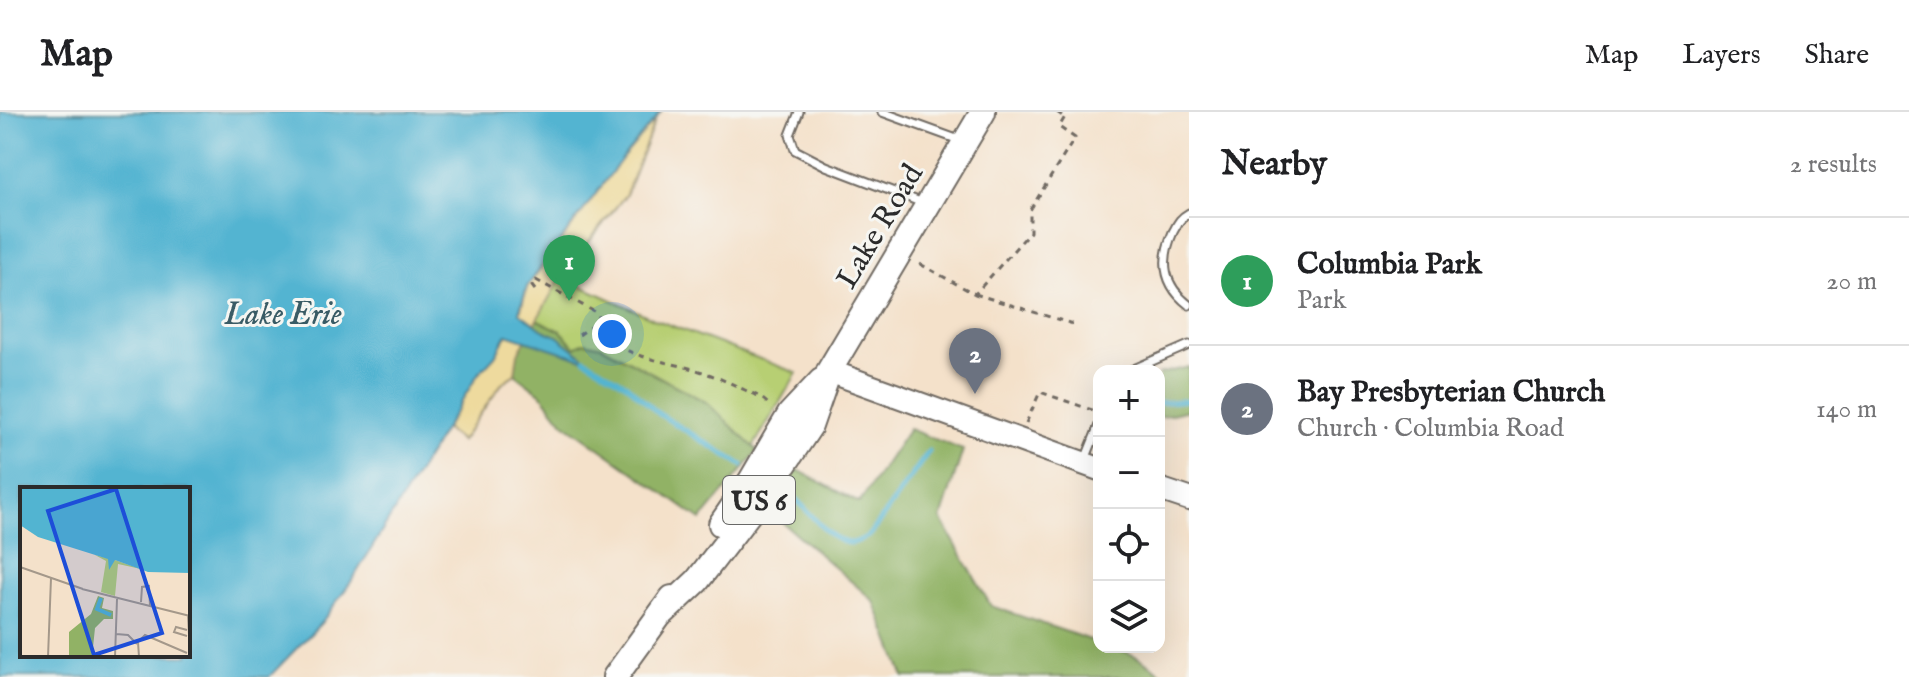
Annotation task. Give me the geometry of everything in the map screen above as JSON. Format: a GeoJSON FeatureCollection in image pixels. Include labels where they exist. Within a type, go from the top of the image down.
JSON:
{"type":"FeatureCollection","features":[{"type":"Feature","properties":{"kind":"main road","name":"Lake Road"},"geometry":{"type":"LineString","coordinates":[[615,677],[664,612],[750,482],[790,414],[829,371],[983,112]]}},
{"type":"Feature","properties":{"kind":"main road"},"geometry":{"type":"LineString","coordinates":[[829,371],[1091,466]]}},
{"type":"Feature","properties":{"kind":"main road"},"geometry":{"type":"LineString","coordinates":[[1165,491],[1189,499]]}},
{"type":"Feature","properties":{"kind":"lane"},"geometry":{"type":"LineString","coordinates":[[799,112],[790,135],[795,150],[826,166],[929,205]]}},
{"type":"Feature","properties":{"kind":"lane"},"geometry":{"type":"LineString","coordinates":[[882,112],[965,142]]}},
{"type":"Feature","properties":{"kind":"lane"},"geometry":{"type":"LineString","coordinates":[[1189,213],[1180,218],[1164,251],[1165,272],[1177,296],[1189,305]]}},
{"type":"Feature","properties":{"kind":"lane"},"geometry":{"type":"LineString","coordinates":[[1143,365],[1189,345]]}},
{"type":"Feature","properties":{"kind":"lane"},"geometry":{"type":"LineString","coordinates":[[1091,466],[1097,437]]}},
{"type":"Feature","properties":{"kind":"path"},"geometry":{"type":"LineString","coordinates":[[1057,112],[1065,118]]}},
{"type":"Feature","properties":{"kind":"path"},"geometry":{"type":"LineString","coordinates":[[975,294],[1030,232],[1030,210],[1075,138],[1059,127],[1068,112]]}},
{"type":"Feature","properties":{"kind":"path"},"geometry":{"type":"LineString","coordinates":[[920,264],[975,294],[1073,324]]}},
{"type":"Feature","properties":{"kind":"path"},"geometry":{"type":"LineString","coordinates":[[535,290],[532,286],[536,280],[597,313],[598,321],[609,336],[641,358],[711,375],[755,394],[780,413]]}},
{"type":"Feature","properties":{"kind":"path"},"geometry":{"type":"LineString","coordinates":[[579,335],[598,321]]}},
{"type":"Feature","properties":{"kind":"path"},"geometry":{"type":"LineString","coordinates":[[1026,423],[1040,392],[1093,410]]}},
{"type":"Feature","properties":{"kind":"green space"},"geometry":{"type":"Polygon","coordinates":[[[656,118],[626,194],[562,277],[654,319],[797,373],[737,474],[519,353],[515,374],[503,382],[461,441],[445,429],[502,343],[527,287],[656,118]]]}},
{"type":"Feature","properties":{"kind":"green space"},"geometry":{"type":"Polygon","coordinates":[[[536,319],[561,331],[575,347],[585,342],[602,346],[706,402],[758,451],[701,520],[564,423],[540,393],[515,374],[518,353],[536,319]]]}},
{"type":"Feature","properties":{"kind":"green space"},"geometry":{"type":"Polygon","coordinates":[[[1189,367],[1189,410],[1165,416],[1165,373],[1189,367]]]}},
{"type":"Feature","properties":{"kind":"green space"},"geometry":{"type":"Polygon","coordinates":[[[909,429],[963,450],[941,519],[991,606],[1093,641],[1093,653],[1129,653],[1167,677],[904,677],[874,601],[760,503],[785,463],[859,503],[909,429]]]}},
{"type":"Feature","properties":{"kind":"sand"},"geometry":{"type":"Polygon","coordinates":[[[656,118],[626,194],[561,277],[518,353],[515,374],[503,382],[461,441],[445,429],[478,374],[495,356],[521,309],[527,287],[656,118]]]}},
{"type":"Feature","properties":{"kind":"water","name":"Lake Erie"},"geometry":{"type":"Polygon","coordinates":[[[0,112],[661,112],[541,267],[527,287],[519,312],[589,361],[507,334],[495,356],[478,374],[351,582],[321,623],[269,677],[0,677],[0,112]]]}},
{"type":"Feature","properties":{"kind":"waterway"},"geometry":{"type":"LineString","coordinates":[[585,359],[627,385],[659,414],[742,465]]}},
{"type":"Feature","properties":{"kind":"waterway"},"geometry":{"type":"LineString","coordinates":[[1165,402],[1189,400]]}},
{"type":"Feature","properties":{"kind":"waterway"},"geometry":{"type":"LineString","coordinates":[[783,488],[825,530],[843,542],[852,543],[870,535],[929,451]]}},
{"type":"Feature","properties":{"kind":"place","name":"Columbia Park"},"geometry":{"type":"Point","coordinates":[569,301]}},
{"type":"Feature","properties":{"kind":"place","name":"Bay Presbyterian Church"},"geometry":{"type":"Point","coordinates":[975,394]}}]}
